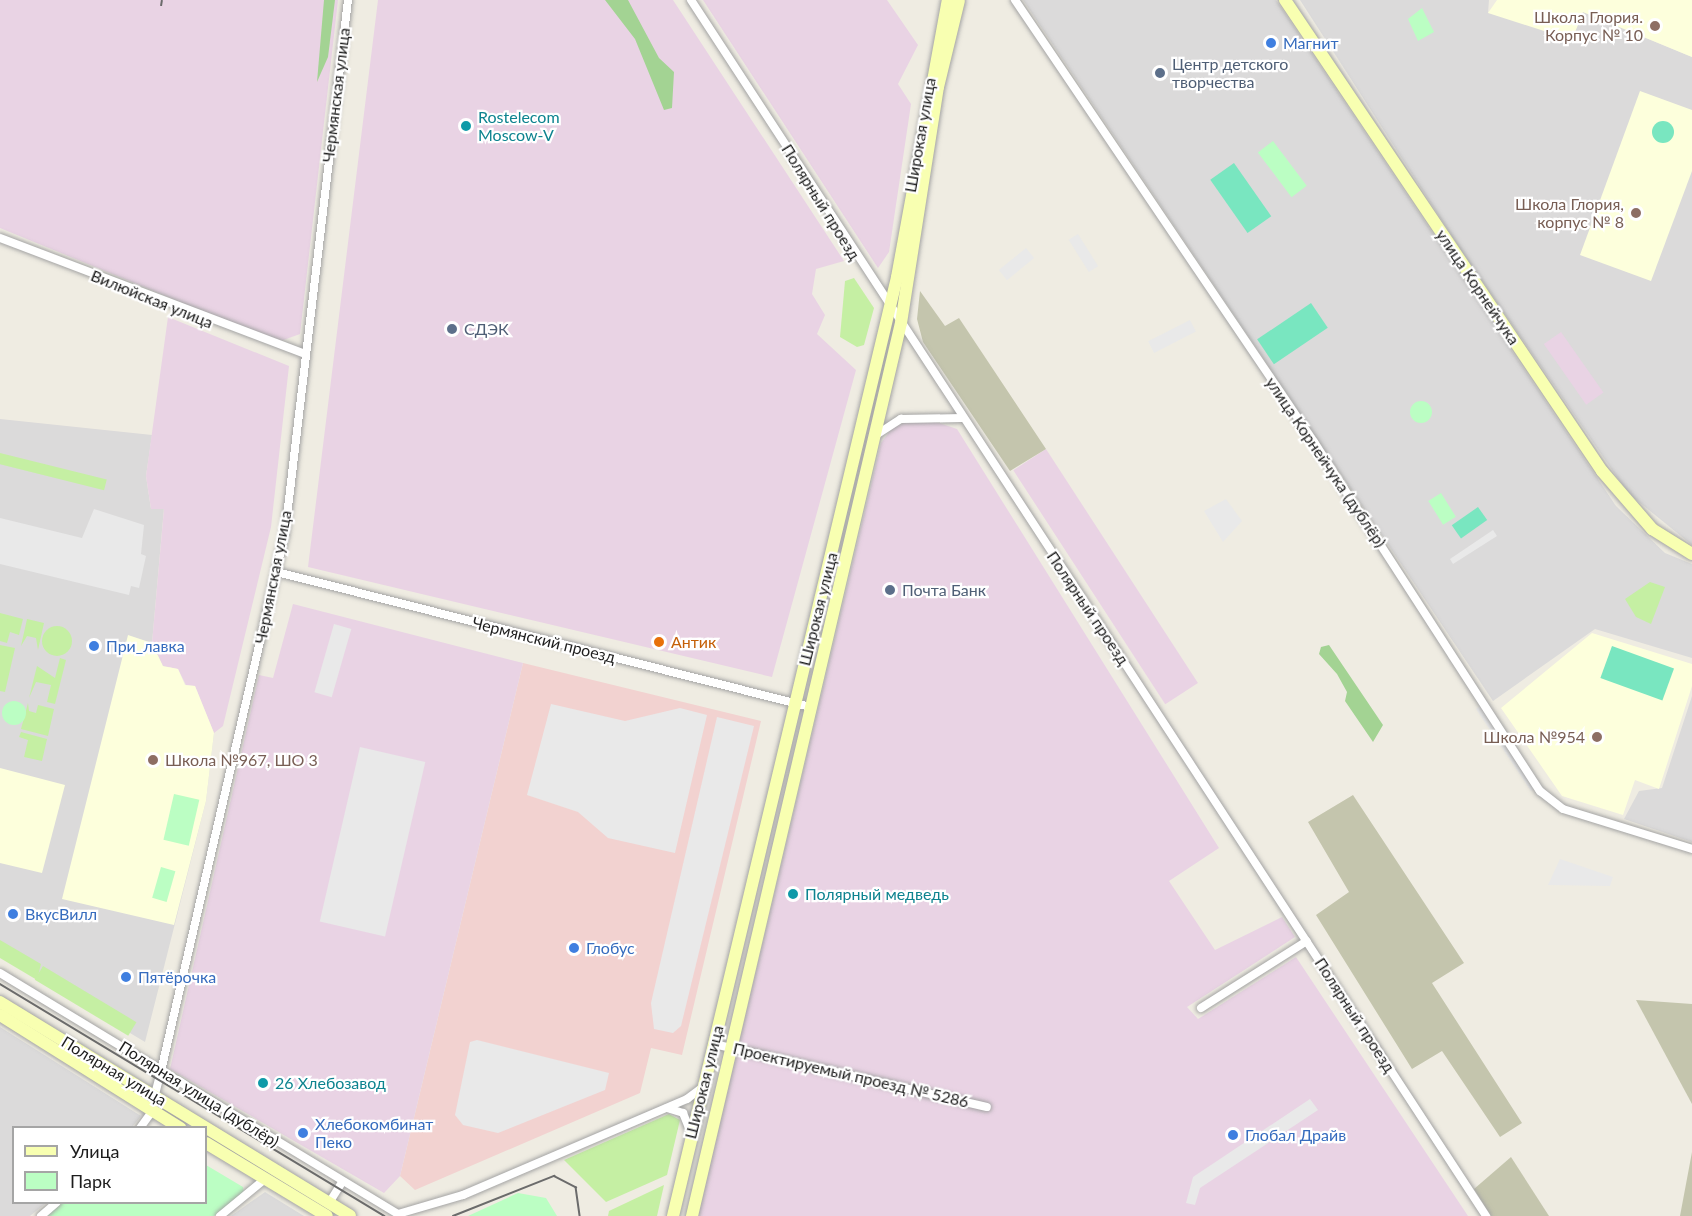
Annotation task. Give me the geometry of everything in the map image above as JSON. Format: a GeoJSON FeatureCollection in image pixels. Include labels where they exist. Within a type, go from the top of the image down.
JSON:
{"type":"FeatureCollection","features":[{"type":"Feature","properties":{"kind":"main road","name":"Широкая улица"},"geometry":{"type":"LineString","coordinates":[[673,1216],[889,307],[948,0]]}},
{"type":"Feature","properties":{"kind":"main road","name":"Широкая улица"},"geometry":{"type":"LineString","coordinates":[[692,1216],[901,323],[938,87],[959,0]]}},
{"type":"Feature","properties":{"kind":"main road","name":"улица Корнейчука"},"geometry":{"type":"LineString","coordinates":[[1285,0],[1602,471],[1652,529],[1692,554]]}},
{"type":"Feature","properties":{"kind":"main road"},"geometry":{"type":"LineString","coordinates":[[861,430],[869,426],[876,435]]}},
{"type":"Feature","properties":{"kind":"main road"},"geometry":{"type":"LineString","coordinates":[[807,654],[810,663],[823,655]]}},
{"type":"Feature","properties":{"kind":"main road","name":"Полярная улица"},"geometry":{"type":"LineString","coordinates":[[0,1002],[203,1126]]}},
{"type":"Feature","properties":{"kind":"main road","name":"Полярная улица"},"geometry":{"type":"LineString","coordinates":[[0,1015],[177,1126]]}},
{"type":"Feature","properties":{"kind":"main road","name":"Полярная улица"},"geometry":{"type":"LineString","coordinates":[[207,1128],[350,1216]]}},
{"type":"Feature","properties":{"kind":"main road"},"geometry":{"type":"LineString","coordinates":[[207,1144],[327,1216]]}},
{"type":"Feature","properties":{"kind":"street","name":"Чермянская улица"},"geometry":{"type":"LineString","coordinates":[[141,1126],[151,1109],[277,572],[348,0]]}},
{"type":"Feature","properties":{"kind":"street","name":"Полярный проезд"},"geometry":{"type":"LineString","coordinates":[[691,0],[889,307],[1486,1216]]}},
{"type":"Feature","properties":{"kind":"street","name":"улица Корнейчука (дублёр)"},"geometry":{"type":"LineString","coordinates":[[1015,0],[1314,442],[1540,791],[1563,809],[1692,849]]}},
{"type":"Feature","properties":{"kind":"street","name":"Вилюйская улица"},"geometry":{"type":"LineString","coordinates":[[0,238],[305,354]]}},
{"type":"Feature","properties":{"kind":"street"},"geometry":{"type":"LineString","coordinates":[[876,435],[901,418],[962,418]]}},
{"type":"Feature","properties":{"kind":"street","name":"Чермянский проезд"},"geometry":{"type":"LineString","coordinates":[[277,572],[810,707]]}},
{"type":"Feature","properties":{"kind":"street"},"geometry":{"type":"LineString","coordinates":[[1201,1008],[1307,941]]}},
{"type":"Feature","properties":{"kind":"street","name":"Полярная улица (дублёр)"},"geometry":{"type":"LineString","coordinates":[[0,973],[398,1214],[463,1195],[666,1108]]}},
{"type":"Feature","properties":{"kind":"street","name":"Проектируемый проезд № 5286"},"geometry":{"type":"LineString","coordinates":[[714,1044],[987,1107]]}},
{"type":"Feature","properties":{"kind":"street"},"geometry":{"type":"LineString","coordinates":[[666,1108],[704,1086]]}},
{"type":"Feature","properties":{"kind":"street"},"geometry":{"type":"LineString","coordinates":[[666,1108],[677,1108],[691,1124],[689,1146]]}},
{"type":"Feature","properties":{"kind":"street"},"geometry":{"type":"LineString","coordinates":[[220,1216],[265,1179]]}},
{"type":"Feature","properties":{"kind":"street"},"geometry":{"type":"LineString","coordinates":[[329,1203],[342,1182]]}},
{"type":"Feature","properties":{"kind":"street"},"geometry":{"type":"LineString","coordinates":[[41,1216],[56,1204]]}},
{"type":"Feature","properties":{"kind":"shaded area"},"geometry":{"type":"Polygon","coordinates":[[[0,0],[338,0],[300,334],[278,342],[0,228],[0,0]]]}},
{"type":"Feature","properties":{"kind":"shaded area"},"geometry":{"type":"Polygon","coordinates":[[[378,0],[673,0],[844,261],[816,269],[812,294],[825,315],[817,334],[856,370],[772,677],[308,567],[378,0]]]}},
{"type":"Feature","properties":{"kind":"shaded area"},"geometry":{"type":"Polygon","coordinates":[[[703,0],[887,0],[918,45],[898,84],[911,104],[889,252],[878,268],[703,0]]]}},
{"type":"Feature","properties":{"kind":"shaded area"},"geometry":{"type":"Polygon","coordinates":[[[1023,0],[1276,0],[1616,506],[1665,553],[1692,564],[1692,658],[1595,629],[1493,701],[1023,0]]]}},
{"type":"Feature","properties":{"kind":"shaded area"},"geometry":{"type":"Polygon","coordinates":[[[1300,0],[1489,0],[1488,13],[1583,12],[1692,57],[1692,545],[1628,493],[1461,250],[1300,0]]]}},
{"type":"Feature","properties":{"kind":"shaded area","name":"Школа Глория. Корпус № 10"},"geometry":{"type":"Polygon","coordinates":[[[1497,0],[1692,0],[1692,57],[1583,12],[1572,40],[1488,13],[1497,0]]]}},
{"type":"Feature","properties":{"kind":"shaded area","name":"Школа Глория, корпус № 8"},"geometry":{"type":"Polygon","coordinates":[[[1640,91],[1692,110],[1692,171],[1651,281],[1580,255],[1640,91]]]}},
{"type":"Feature","properties":{"kind":"shaded area"},"geometry":{"type":"Polygon","coordinates":[[[1078,234],[1098,266],[1089,272],[1069,240],[1078,234]]]}},
{"type":"Feature","properties":{"kind":"shaded area"},"geometry":{"type":"Polygon","coordinates":[[[1026,248],[1034,258],[1007,280],[999,270],[1026,248]]]}},
{"type":"Feature","properties":{"kind":"shaded area"},"geometry":{"type":"Polygon","coordinates":[[[920,291],[945,326],[959,318],[1046,449],[1010,471],[923,342],[917,319],[920,291]]]}},
{"type":"Feature","properties":{"kind":"shaded area"},"geometry":{"type":"Polygon","coordinates":[[[168,317],[289,366],[271,527],[223,726],[214,733],[195,686],[186,685],[178,669],[163,666],[152,643],[164,509],[151,509],[146,476],[168,317]]]}},
{"type":"Feature","properties":{"kind":"shaded area"},"geometry":{"type":"Polygon","coordinates":[[[1190,320],[1196,332],[1154,353],[1148,341],[1190,320]]]}},
{"type":"Feature","properties":{"kind":"shaded area"},"geometry":{"type":"Polygon","coordinates":[[[1561,332],[1603,393],[1586,405],[1544,344],[1561,332]]]}},
{"type":"Feature","properties":{"kind":"shaded area"},"geometry":{"type":"Polygon","coordinates":[[[0,419],[152,435],[146,476],[151,509],[164,508],[152,643],[214,733],[206,801],[145,1042],[0,955],[0,419]]]}},
{"type":"Feature","properties":{"kind":"shaded area"},"geometry":{"type":"Polygon","coordinates":[[[936,422],[957,429],[1219,848],[1169,881],[1215,950],[1282,917],[1295,937],[1187,1007],[1198,1019],[1296,957],[1468,1216],[698,1216],[881,443],[893,427],[904,423],[936,422]]]}},
{"type":"Feature","properties":{"kind":"shaded area"},"geometry":{"type":"Polygon","coordinates":[[[1046,449],[1198,683],[1165,704],[1013,470],[1046,449]]]}},
{"type":"Feature","properties":{"kind":"shaded area"},"geometry":{"type":"Polygon","coordinates":[[[1226,499],[1242,521],[1223,542],[1204,511],[1226,499]]]}},
{"type":"Feature","properties":{"kind":"shaded area"},"geometry":{"type":"Polygon","coordinates":[[[94,509],[144,525],[141,554],[146,556],[139,588],[131,586],[129,595],[0,564],[0,518],[82,538],[94,509]]]}},
{"type":"Feature","properties":{"kind":"shaded area"},"geometry":{"type":"Polygon","coordinates":[[[1493,530],[1497,536],[1453,564],[1450,559],[1493,530]]]}},
{"type":"Feature","properties":{"kind":"shaded area"},"geometry":{"type":"Polygon","coordinates":[[[293,604],[523,663],[400,1176],[384,1193],[170,1069],[259,675],[273,678],[293,604]]]}},
{"type":"Feature","properties":{"kind":"shaded area"},"geometry":{"type":"Polygon","coordinates":[[[334,624],[351,629],[332,697],[314,692],[334,624]]]}},
{"type":"Feature","properties":{"kind":"shaded area","name":"Школа №954"},"geometry":{"type":"Polygon","coordinates":[[[1592,633],[1692,664],[1692,686],[1659,789],[1635,780],[1623,815],[1562,796],[1501,708],[1592,633]]]}},
{"type":"Feature","properties":{"kind":"shaded area","name":"Школа №967, ШО 3"},"geometry":{"type":"Polygon","coordinates":[[[128,635],[152,643],[163,666],[178,669],[185,685],[195,686],[214,733],[206,801],[174,925],[62,899],[128,635]]]}},
{"type":"Feature","properties":{"kind":"shaded area"},"geometry":{"type":"Polygon","coordinates":[[[523,663],[761,721],[682,1055],[651,1048],[640,1093],[415,1190],[400,1176],[523,663]]]}},
{"type":"Feature","properties":{"kind":"shaded area"},"geometry":{"type":"Polygon","coordinates":[[[1692,696],[1692,842],[1624,819],[1639,791],[1662,788],[1692,696]]]}},
{"type":"Feature","properties":{"kind":"shaded area"},"geometry":{"type":"Polygon","coordinates":[[[551,704],[625,721],[680,708],[707,715],[675,853],[608,838],[578,812],[527,795],[551,704]]]}},
{"type":"Feature","properties":{"kind":"shaded area"},"geometry":{"type":"Polygon","coordinates":[[[1480,706],[1534,788],[1531,791],[1476,709],[1480,706]]]}},
{"type":"Feature","properties":{"kind":"shaded area"},"geometry":{"type":"Polygon","coordinates":[[[717,717],[754,726],[681,1026],[673,1033],[654,1029],[651,1003],[717,717]]]}},
{"type":"Feature","properties":{"kind":"shaded area"},"geometry":{"type":"Polygon","coordinates":[[[360,747],[425,762],[385,936],[320,921],[360,747]]]}},
{"type":"Feature","properties":{"kind":"shaded area"},"geometry":{"type":"Polygon","coordinates":[[[0,768],[65,785],[42,873],[0,863],[0,768]]]}},
{"type":"Feature","properties":{"kind":"shaded area"},"geometry":{"type":"Polygon","coordinates":[[[1353,795],[1464,963],[1432,983],[1522,1123],[1500,1137],[1442,1051],[1412,1069],[1316,915],[1349,892],[1308,822],[1353,795]]]}},
{"type":"Feature","properties":{"kind":"shaded area"},"geometry":{"type":"Polygon","coordinates":[[[1560,859],[1613,877],[1610,886],[1548,885],[1560,859]]]}},
{"type":"Feature","properties":{"kind":"shaded area"},"geometry":{"type":"Polygon","coordinates":[[[1636,1000],[1692,1004],[1692,1104],[1636,1000]]]}},
{"type":"Feature","properties":{"kind":"shaded area"},"geometry":{"type":"Polygon","coordinates":[[[0,1027],[141,1116],[133,1126],[12,1126],[12,1204],[45,1204],[30,1216],[0,1216],[0,1027]]]}},
{"type":"Feature","properties":{"kind":"shaded area"},"geometry":{"type":"Polygon","coordinates":[[[477,1040],[609,1073],[605,1090],[498,1133],[463,1125],[455,1115],[470,1042],[477,1040]]]}},
{"type":"Feature","properties":{"kind":"shaded area"},"geometry":{"type":"Polygon","coordinates":[[[1310,1099],[1318,1110],[1200,1188],[1195,1205],[1186,1203],[1193,1177],[1310,1099]]]}},
{"type":"Feature","properties":{"kind":"shaded area"},"geometry":{"type":"Polygon","coordinates":[[[1692,1152],[1692,1216],[1680,1216],[1692,1152]]]}},
{"type":"Feature","properties":{"kind":"shaded area"},"geometry":{"type":"Polygon","coordinates":[[[1511,1157],[1549,1216],[1491,1216],[1474,1189],[1511,1157]]]}},
{"type":"Feature","properties":{"kind":"shaded area"},"geometry":{"type":"Polygon","coordinates":[[[265,1192],[304,1216],[231,1216],[265,1192]]]}},
{"type":"Feature","properties":{"kind":"green space"},"geometry":{"type":"Polygon","coordinates":[[[324,0],[335,0],[328,57],[317,82],[324,0]]]}},
{"type":"Feature","properties":{"kind":"green space"},"geometry":{"type":"Polygon","coordinates":[[[605,0],[628,0],[659,58],[674,72],[672,108],[664,110],[635,39],[605,0]]]}},
{"type":"Feature","properties":{"kind":"green space"},"geometry":{"type":"Polygon","coordinates":[[[1422,8],[1434,32],[1418,41],[1408,19],[1422,8]]]}},
{"type":"Feature","properties":{"kind":"green space"},"geometry":{"type":"Polygon","coordinates":[[[1663,121],[1671,124],[1674,132],[1671,140],[1663,143],[1655,140],[1652,132],[1655,124],[1663,121]]]}},
{"type":"Feature","properties":{"kind":"green space"},"geometry":{"type":"Polygon","coordinates":[[[1273,141],[1307,186],[1292,197],[1258,152],[1273,141]]]}},
{"type":"Feature","properties":{"kind":"green space"},"geometry":{"type":"Polygon","coordinates":[[[1234,163],[1271,216],[1248,233],[1210,180],[1234,163]]]}},
{"type":"Feature","properties":{"kind":"green space"},"geometry":{"type":"Polygon","coordinates":[[[854,278],[874,308],[864,345],[857,347],[840,337],[845,281],[854,278]]]}},
{"type":"Feature","properties":{"kind":"green space"},"geometry":{"type":"Polygon","coordinates":[[[1311,303],[1328,328],[1274,364],[1257,339],[1311,303]]]}},
{"type":"Feature","properties":{"kind":"green space"},"geometry":{"type":"Polygon","coordinates":[[[1421,401],[1429,404],[1432,412],[1429,420],[1421,423],[1413,420],[1410,412],[1413,404],[1421,401]]]}},
{"type":"Feature","properties":{"kind":"green space"},"geometry":{"type":"Polygon","coordinates":[[[0,453],[107,480],[104,490],[0,464],[0,453]]]}},
{"type":"Feature","properties":{"kind":"green space"},"geometry":{"type":"Polygon","coordinates":[[[1441,493],[1456,517],[1443,525],[1428,501],[1441,493]]]}},
{"type":"Feature","properties":{"kind":"green space"},"geometry":{"type":"Polygon","coordinates":[[[1478,507],[1487,520],[1461,538],[1452,525],[1478,507]]]}},
{"type":"Feature","properties":{"kind":"green space"},"geometry":{"type":"Polygon","coordinates":[[[1650,582],[1665,587],[1651,624],[1636,617],[1625,599],[1650,582]]]}},
{"type":"Feature","properties":{"kind":"green space"},"geometry":{"type":"Polygon","coordinates":[[[0,613],[23,619],[19,635],[10,632],[7,643],[0,641],[0,613]]]}},
{"type":"Feature","properties":{"kind":"green space"},"geometry":{"type":"Polygon","coordinates":[[[27,619],[44,623],[38,650],[36,638],[27,636],[21,646],[27,619]]]}},
{"type":"Feature","properties":{"kind":"green space"},"geometry":{"type":"Polygon","coordinates":[[[57,626],[68,630],[72,641],[68,652],[57,656],[46,652],[42,641],[46,630],[57,626]]]}},
{"type":"Feature","properties":{"kind":"green space"},"geometry":{"type":"Polygon","coordinates":[[[0,645],[15,648],[5,692],[0,691],[0,645]]]}},
{"type":"Feature","properties":{"kind":"green space"},"geometry":{"type":"Polygon","coordinates":[[[1329,645],[1383,725],[1373,742],[1345,701],[1347,692],[1337,674],[1319,654],[1321,647],[1329,645]]]}},
{"type":"Feature","properties":{"kind":"green space"},"geometry":{"type":"Polygon","coordinates":[[[1612,646],[1674,669],[1662,701],[1600,678],[1612,646]]]}},
{"type":"Feature","properties":{"kind":"green space"},"geometry":{"type":"Polygon","coordinates":[[[60,658],[66,660],[55,704],[47,702],[51,685],[36,682],[29,698],[37,666],[55,678],[60,658]]]}},
{"type":"Feature","properties":{"kind":"green space"},"geometry":{"type":"Polygon","coordinates":[[[14,701],[23,704],[26,713],[23,722],[14,725],[5,722],[2,713],[5,704],[14,701]]]}},
{"type":"Feature","properties":{"kind":"green space"},"geometry":{"type":"Polygon","coordinates":[[[28,703],[29,711],[36,713],[38,705],[54,709],[48,736],[21,729],[28,703]]]}},
{"type":"Feature","properties":{"kind":"green space"},"geometry":{"type":"Polygon","coordinates":[[[21,732],[47,739],[42,761],[24,757],[28,740],[19,737],[21,732]]]}},
{"type":"Feature","properties":{"kind":"green space"},"geometry":{"type":"Polygon","coordinates":[[[174,794],[199,800],[189,846],[163,840],[174,794]]]}},
{"type":"Feature","properties":{"kind":"green space"},"geometry":{"type":"Polygon","coordinates":[[[161,867],[175,871],[167,902],[152,898],[161,867]]]}},
{"type":"Feature","properties":{"kind":"green space"},"geometry":{"type":"Polygon","coordinates":[[[0,940],[41,964],[37,980],[0,958],[0,940]]]}},
{"type":"Feature","properties":{"kind":"green space"},"geometry":{"type":"Polygon","coordinates":[[[43,966],[136,1022],[128,1036],[35,980],[43,966]]]}},
{"type":"Feature","properties":{"kind":"green space"},"geometry":{"type":"Polygon","coordinates":[[[669,1114],[680,1120],[667,1175],[606,1202],[564,1160],[669,1114]]]}},
{"type":"Feature","properties":{"kind":"green space"},"geometry":{"type":"Polygon","coordinates":[[[207,1166],[243,1187],[244,1194],[214,1216],[46,1216],[60,1204],[207,1204],[207,1166]]]}},
{"type":"Feature","properties":{"kind":"green space"},"geometry":{"type":"Polygon","coordinates":[[[664,1185],[657,1216],[608,1216],[609,1211],[664,1185]]]}},
{"type":"Feature","properties":{"kind":"green space"},"geometry":{"type":"Polygon","coordinates":[[[518,1193],[546,1198],[557,1216],[468,1216],[518,1193]]]}},
{"type":"Feature","properties":{"kind":"tram line"},"geometry":{"type":"LineString","coordinates":[[0,984],[384,1216]]}},
{"type":"Feature","properties":{"kind":"tram line"},"geometry":{"type":"LineString","coordinates":[[453,1216],[554,1176],[576,1187],[580,1216]]}},
{"type":"Feature","properties":{"kind":"railway"},"geometry":{"type":"LineString","coordinates":[[161,6],[162,0]]}},
{"type":"Feature","properties":{"kind":"place","name":"Школа Глория. Корпус № 10"},"geometry":{"type":"Point","coordinates":[1655,26]}},
{"type":"Feature","properties":{"kind":"place","name":"Магнит"},"geometry":{"type":"Point","coordinates":[1271,43]}},
{"type":"Feature","properties":{"kind":"place","name":"Центр детского творчества"},"geometry":{"type":"Point","coordinates":[1160,73]}},
{"type":"Feature","properties":{"kind":"place","name":"Rostelecom Moscow-V"},"geometry":{"type":"Point","coordinates":[466,126]}},
{"type":"Feature","properties":{"kind":"place","name":"Школа Глория, корпус № 8"},"geometry":{"type":"Point","coordinates":[1636,213]}},
{"type":"Feature","properties":{"kind":"place","name":"СДЭК"},"geometry":{"type":"Point","coordinates":[452,329]}},
{"type":"Feature","properties":{"kind":"place","name":"Почта Банк"},"geometry":{"type":"Point","coordinates":[890,590]}},
{"type":"Feature","properties":{"kind":"place","name":"Антик"},"geometry":{"type":"Point","coordinates":[659,642]}},
{"type":"Feature","properties":{"kind":"place","name":"При_лавка"},"geometry":{"type":"Point","coordinates":[94,646]}},
{"type":"Feature","properties":{"kind":"place","name":"Школа №954"},"geometry":{"type":"Point","coordinates":[1597,737]}},
{"type":"Feature","properties":{"kind":"place","name":"Школа №967, ШО 3"},"geometry":{"type":"Point","coordinates":[153,760]}},
{"type":"Feature","properties":{"kind":"place","name":"Полярный медведь"},"geometry":{"type":"Point","coordinates":[793,894]}},
{"type":"Feature","properties":{"kind":"place","name":"ВкусВилл"},"geometry":{"type":"Point","coordinates":[13,914]}},
{"type":"Feature","properties":{"kind":"place","name":"Глобус"},"geometry":{"type":"Point","coordinates":[574,948]}},
{"type":"Feature","properties":{"kind":"place","name":"Пятёрочка"},"geometry":{"type":"Point","coordinates":[126,977]}},
{"type":"Feature","properties":{"kind":"place","name":"26 Хлебозавод"},"geometry":{"type":"Point","coordinates":[263,1083]}},
{"type":"Feature","properties":{"kind":"place","name":"Хлебокомбинат Пеко"},"geometry":{"type":"Point","coordinates":[303,1133]}},
{"type":"Feature","properties":{"kind":"place","name":"Глобал Драйв"},"geometry":{"type":"Point","coordinates":[1233,1135]}}]}
